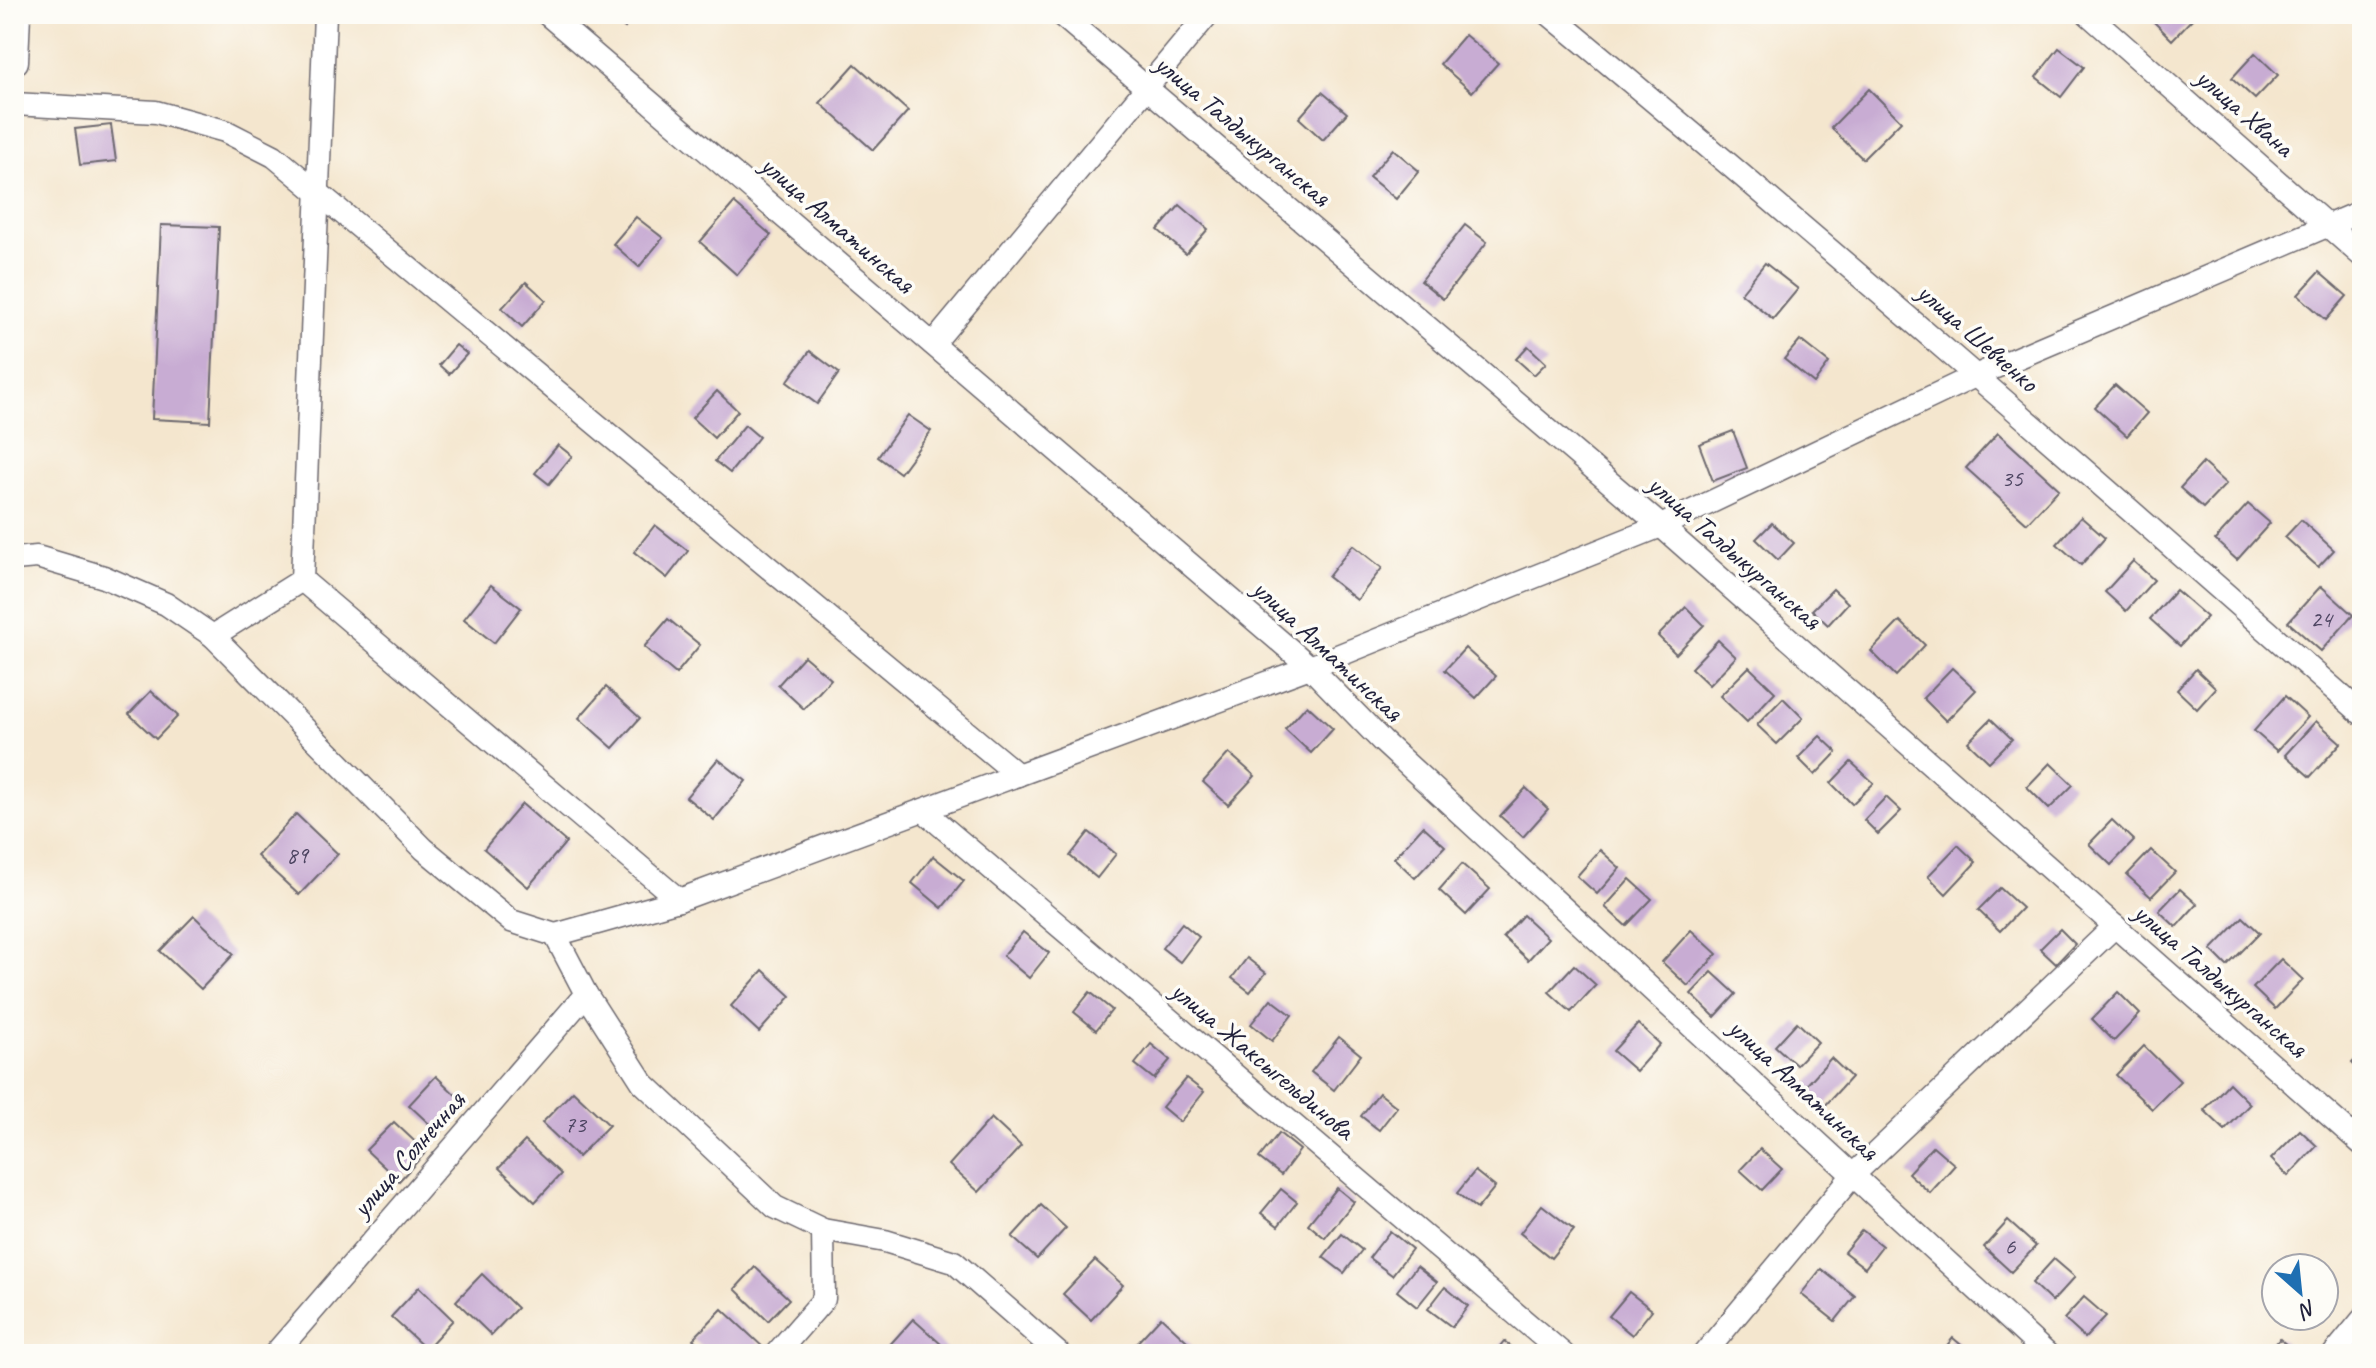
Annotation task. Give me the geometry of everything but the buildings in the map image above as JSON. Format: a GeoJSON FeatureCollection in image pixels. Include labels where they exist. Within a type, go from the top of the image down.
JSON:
{"type":"FeatureCollection","features":[{"type":"Feature","properties":{"kind":"main road"},"geometry":{"type":"LineString","coordinates":[[14,61],[16,14]]}},
{"type":"Feature","properties":{"kind":"street"},"geometry":{"type":"LineString","coordinates":[[302,580],[325,14]]}},
{"type":"Feature","properties":{"kind":"street","name":"улица Алматинская"},"geometry":{"type":"LineString","coordinates":[[547,14],[1310,667],[1382,741],[2047,1354]]}},
{"type":"Feature","properties":{"kind":"street","name":"улица Талдыкурганская"},"geometry":{"type":"LineString","coordinates":[[1060,14],[1661,526],[2362,1144]]}},
{"type":"Feature","properties":{"kind":"street"},"geometry":{"type":"LineString","coordinates":[[933,344],[1208,14]]}},
{"type":"Feature","properties":{"kind":"street","name":"улица Шевченко"},"geometry":{"type":"LineString","coordinates":[[1549,14],[1977,375],[2362,714]]}},
{"type":"Feature","properties":{"kind":"street","name":"улица Хвана"},"geometry":{"type":"LineString","coordinates":[[2088,14],[2362,256]]}},
{"type":"Feature","properties":{"kind":"street"},"geometry":{"type":"LineString","coordinates":[[14,104],[156,112],[225,131],[274,156],[1018,775]]}},
{"type":"Feature","properties":{"kind":"street"},"geometry":{"type":"LineString","coordinates":[[14,559],[37,557],[104,577],[166,604],[213,636],[424,849],[511,921],[555,935],[679,900],[1310,667],[1661,526],[1977,375],[2362,211]]}},
{"type":"Feature","properties":{"kind":"street"},"geometry":{"type":"LineString","coordinates":[[213,636],[302,580]]}},
{"type":"Feature","properties":{"kind":"street"},"geometry":{"type":"LineString","coordinates":[[302,580],[679,900]]}},
{"type":"Feature","properties":{"kind":"street","name":"улица Жаксыгельдинова"},"geometry":{"type":"LineString","coordinates":[[924,811],[1563,1354]]}},
{"type":"Feature","properties":{"kind":"street"},"geometry":{"type":"LineString","coordinates":[[1704,1354],[1853,1175],[2115,926]]}},
{"type":"Feature","properties":{"kind":"street"},"geometry":{"type":"LineString","coordinates":[[555,935],[586,994],[643,1083],[775,1207],[823,1230],[885,1241],[954,1262],[1059,1354]]}},
{"type":"Feature","properties":{"kind":"street","name":"улица Солнечная"},"geometry":{"type":"LineString","coordinates":[[275,1354],[586,994]]}},
{"type":"Feature","properties":{"kind":"street"},"geometry":{"type":"LineString","coordinates":[[776,1354],[824,1299],[823,1230]]}},
{"type":"Feature","properties":{"kind":"street"},"geometry":{"type":"LineString","coordinates":[[2334,1354],[2362,1320]]}}]}
